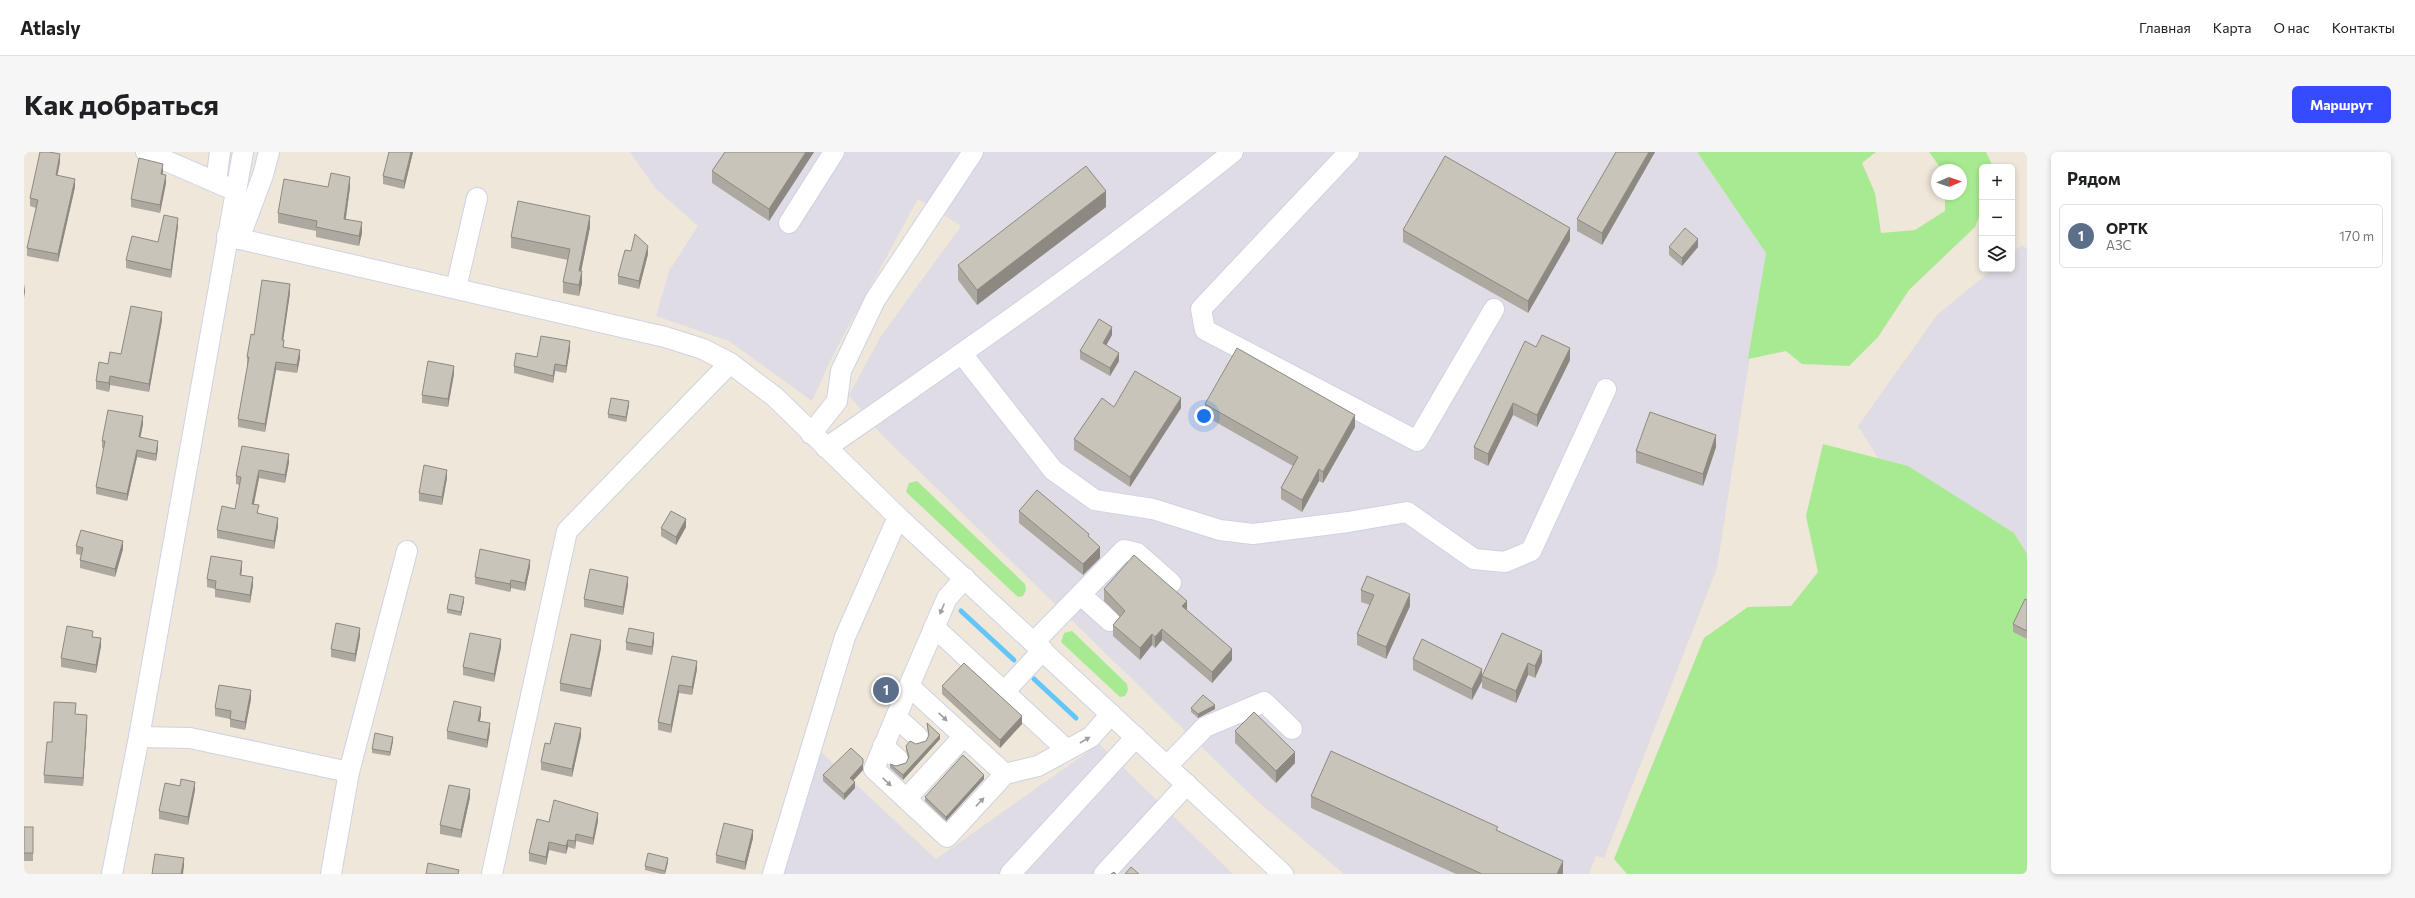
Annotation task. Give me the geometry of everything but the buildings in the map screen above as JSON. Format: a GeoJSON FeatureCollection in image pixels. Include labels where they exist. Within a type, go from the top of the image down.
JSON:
{"type":"FeatureCollection","features":[{"type":"Feature","properties":{"kind":"street"},"geometry":{"type":"LineString","coordinates":[[146,152],[236,191]]}},
{"type":"Feature","properties":{"kind":"street"},"geometry":{"type":"LineString","coordinates":[[216,182],[220,152]]}},
{"type":"Feature","properties":{"kind":"street"},"geometry":{"type":"LineString","coordinates":[[112,874],[233,238],[236,191],[243,152]]}},
{"type":"Feature","properties":{"kind":"street"},"geometry":{"type":"LineString","coordinates":[[233,238],[263,175],[269,152]]}},
{"type":"Feature","properties":{"kind":"street"},"geometry":{"type":"LineString","coordinates":[[789,222],[834,152]]}},
{"type":"Feature","properties":{"kind":"street"},"geometry":{"type":"LineString","coordinates":[[811,434],[838,401],[842,371],[875,300],[973,152]]}},
{"type":"Feature","properties":{"kind":"street"},"geometry":{"type":"LineString","coordinates":[[826,448],[962,354],[1150,218],[1234,152]]}},
{"type":"Feature","properties":{"kind":"street"},"geometry":{"type":"LineString","coordinates":[[1349,152],[1202,309],[1205,330],[1416,441],[1494,309]]}},
{"type":"Feature","properties":{"kind":"street"},"geometry":{"type":"LineString","coordinates":[[456,288],[478,198]]}},
{"type":"Feature","properties":{"kind":"street"},"geometry":{"type":"LineString","coordinates":[[233,238],[665,337],[703,349],[730,363],[775,397],[811,434],[898,517],[1039,646],[1283,874]]}},
{"type":"Feature","properties":{"kind":"street"},"geometry":{"type":"LineString","coordinates":[[962,354],[1053,470],[1095,500],[1153,509],[1220,530],[1253,534],[1348,522],[1407,512],[1474,558],[1505,562],[1531,550],[1606,389]]}},
{"type":"Feature","properties":{"kind":"street"},"geometry":{"type":"LineString","coordinates":[[492,874],[568,531],[730,363]]}},
{"type":"Feature","properties":{"kind":"street"},"geometry":{"type":"LineString","coordinates":[[773,874],[845,637],[898,517]]}},
{"type":"Feature","properties":{"kind":"street"},"geometry":{"type":"LineString","coordinates":[[1004,692],[1080,595],[1124,550],[1137,553],[1171,583]]}},
{"type":"Feature","properties":{"kind":"street"},"geometry":{"type":"LineString","coordinates":[[331,874],[349,772],[407,551]]}},
{"type":"Feature","properties":{"kind":"street"},"geometry":{"type":"LineString","coordinates":[[906,799],[904,764],[896,717],[947,598],[965,578]]}},
{"type":"Feature","properties":{"kind":"street"},"geometry":{"type":"LineString","coordinates":[[1080,595],[1110,621]]}},
{"type":"Feature","properties":{"kind":"street"},"geometry":{"type":"LineString","coordinates":[[934,627],[1066,750]]}},
{"type":"Feature","properties":{"kind":"street"},"geometry":{"type":"LineString","coordinates":[[909,686],[1005,774]]}},
{"type":"Feature","properties":{"kind":"street"},"geometry":{"type":"LineString","coordinates":[[1167,766],[1205,727],[1264,702],[1292,729]]}},
{"type":"Feature","properties":{"kind":"street"},"geometry":{"type":"LineString","coordinates":[[964,736],[930,749],[904,764],[874,769],[947,837],[1005,774],[1038,766],[1090,737],[1111,714]]}},
{"type":"Feature","properties":{"kind":"street"},"geometry":{"type":"LineString","coordinates":[[896,717],[930,749]]}},
{"type":"Feature","properties":{"kind":"street"},"geometry":{"type":"LineString","coordinates":[[139,737],[190,738],[349,772]]}},
{"type":"Feature","properties":{"kind":"street"},"geometry":{"type":"LineString","coordinates":[[1010,874],[1136,737]]}},
{"type":"Feature","properties":{"kind":"street"},"geometry":{"type":"LineString","coordinates":[[1104,874],[1187,784]]}},
{"type":"Feature","properties":{"kind":"shaded area"},"geometry":{"type":"Polygon","coordinates":[[[630,152],[1697,152],[1766,253],[1717,568],[1604,858],[1596,856],[1589,874],[1344,874],[1256,800],[878,431],[849,395],[881,336],[961,226],[918,199],[835,351],[812,401],[729,341],[656,316],[669,271],[698,226],[656,189],[630,152]]]}},
{"type":"Feature","properties":{"kind":"shaded area"},"geometry":{"type":"Polygon","coordinates":[[[2022,245],[2027,249],[2027,667],[1985,628],[1858,426],[1937,315],[1989,272],[2015,272],[2015,251],[2022,245]]]}},
{"type":"Feature","properties":{"kind":"shaded area"},"geometry":{"type":"Polygon","coordinates":[[[1099,744],[1233,874],[783,874],[820,751],[936,859],[1099,744]]]}},
{"type":"Feature","properties":{"kind":"green space"},"geometry":{"type":"Polygon","coordinates":[[[1697,152],[1876,152],[1862,163],[1875,193],[1881,233],[1915,230],[1945,211],[1945,200],[1967,200],[1967,164],[1938,164],[1929,152],[1986,152],[1992,164],[1979,164],[1979,217],[1975,227],[1909,290],[1878,337],[1849,366],[1802,364],[1786,351],[1748,359],[1766,253],[1697,152]]]}},
{"type":"Feature","properties":{"kind":"green space"},"geometry":{"type":"Polygon","coordinates":[[[1823,444],[1908,466],[2014,533],[2027,554],[2027,874],[1627,874],[1614,859],[1704,638],[1748,607],[1791,606],[1818,572],[1806,516],[1823,444]]]}},
{"type":"Feature","properties":{"kind":"green space"},"geometry":{"type":"Polygon","coordinates":[[[917,481],[1025,584],[1026,590],[1023,596],[1018,597],[906,492],[909,483],[917,481]]]}},
{"type":"Feature","properties":{"kind":"green space"},"geometry":{"type":"Polygon","coordinates":[[[1072,631],[1127,684],[1128,690],[1125,696],[1120,697],[1061,642],[1064,633],[1072,631]]]}},
{"type":"Feature","properties":{"kind":"waterway"},"geometry":{"type":"LineString","coordinates":[[961,611],[1014,660]]}},
{"type":"Feature","properties":{"kind":"waterway"},"geometry":{"type":"LineString","coordinates":[[1034,679],[1076,718]]}},
{"type":"Feature","properties":{"kind":"place","name":"ОРТК"},"geometry":{"type":"Point","coordinates":[886,690]}}]}
